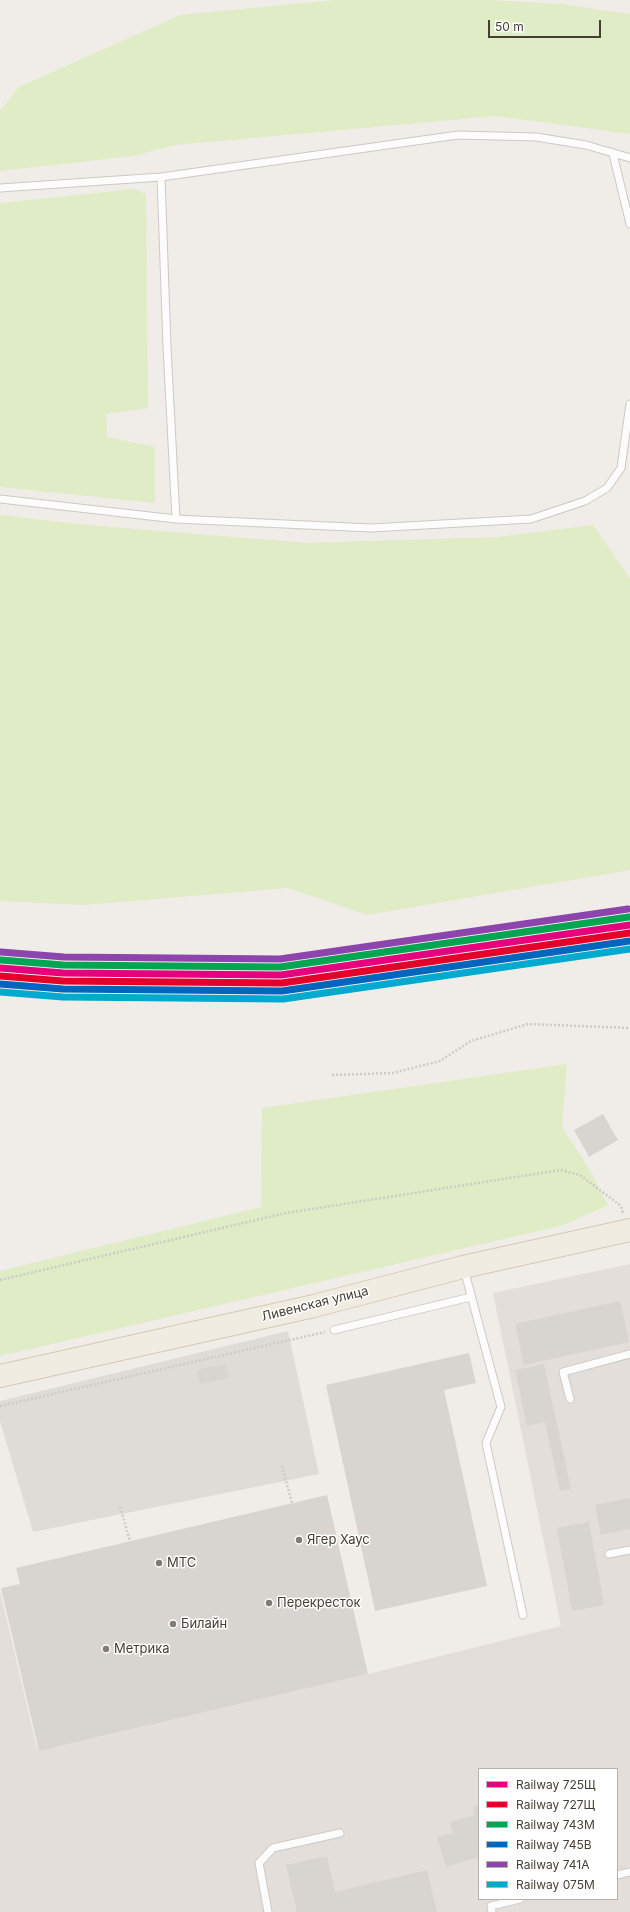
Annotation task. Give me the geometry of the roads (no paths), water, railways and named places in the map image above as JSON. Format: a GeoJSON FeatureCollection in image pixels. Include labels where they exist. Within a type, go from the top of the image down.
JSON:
{"type":"FeatureCollection","features":[{"type":"Feature","properties":{"kind":"main road","name":"Ливенская улица"},"geometry":{"type":"LineString","coordinates":[[0,1376],[307,1307],[463,1266],[629,1233]]}},
{"type":"Feature","properties":{"kind":"lane"},"geometry":{"type":"LineString","coordinates":[[0,188],[161,177],[458,135],[536,137],[586,145],[630,158]]}},
{"type":"Feature","properties":{"kind":"lane"},"geometry":{"type":"LineString","coordinates":[[613,154],[630,224]]}},
{"type":"Feature","properties":{"kind":"lane"},"geometry":{"type":"LineString","coordinates":[[161,177],[167,347],[176,519]]}},
{"type":"Feature","properties":{"kind":"lane"},"geometry":{"type":"LineString","coordinates":[[0,499],[176,519],[371,528],[531,519],[585,502],[607,488],[621,468],[630,404]]}},
{"type":"Feature","properties":{"kind":"lane"},"geometry":{"type":"LineString","coordinates":[[463,1266],[501,1407],[486,1443],[523,1615]]}},
{"type":"Feature","properties":{"kind":"lane"},"geometry":{"type":"LineString","coordinates":[[334,1330],[471,1297]]}},
{"type":"Feature","properties":{"kind":"lane"},"geometry":{"type":"LineString","coordinates":[[570,1400],[563,1372],[630,1354]]}},
{"type":"Feature","properties":{"kind":"lane"},"geometry":{"type":"LineString","coordinates":[[609,1554],[630,1550]]}},
{"type":"Feature","properties":{"kind":"lane"},"geometry":{"type":"LineString","coordinates":[[268,1912],[259,1863],[273,1848],[340,1833]]}},
{"type":"Feature","properties":{"kind":"lane"},"geometry":{"type":"LineString","coordinates":[[618,1875],[630,1872]]}},
{"type":"Feature","properties":{"kind":"lane"},"geometry":{"type":"LineString","coordinates":[[492,1912],[491,1906],[516,1900]]}},
{"type":"Feature","properties":{"kind":"rail line","name":"741А"},"geometry":{"type":"LineString","coordinates":[[1,952],[64,957],[280,959],[628,909]]}},
{"type":"Feature","properties":{"kind":"rail line","name":"743М"},"geometry":{"type":"LineString","coordinates":[[1,960],[63,965],[280,967],[629,917]]}},
{"type":"Feature","properties":{"kind":"rail line","name":"725Щ"},"geometry":{"type":"LineString","coordinates":[[0,968],[63,973],[281,975],[630,925]]}},
{"type":"Feature","properties":{"kind":"rail line","name":"727Щ"},"geometry":{"type":"LineString","coordinates":[[0,976],[63,981],[282,983],[630,933]]}},
{"type":"Feature","properties":{"kind":"rail line","name":"745В"},"geometry":{"type":"LineString","coordinates":[[0,984],[63,989],[282,991],[630,941]]}},
{"type":"Feature","properties":{"kind":"rail line","name":"075М"},"geometry":{"type":"LineString","coordinates":[[0,992],[63,997],[283,999],[630,949]]}},
{"type":"Feature","properties":{"kind":"place","name":"Ягер Хаус"},"geometry":{"type":"Point","coordinates":[299,1540]}},
{"type":"Feature","properties":{"kind":"place","name":"МТС"},"geometry":{"type":"Point","coordinates":[159,1563]}},
{"type":"Feature","properties":{"kind":"place","name":"Перекресток"},"geometry":{"type":"Point","coordinates":[269,1603]}},
{"type":"Feature","properties":{"kind":"place","name":"Билайн"},"geometry":{"type":"Point","coordinates":[173,1624]}},
{"type":"Feature","properties":{"kind":"place","name":"Метрика"},"geometry":{"type":"Point","coordinates":[106,1649]}}]}
